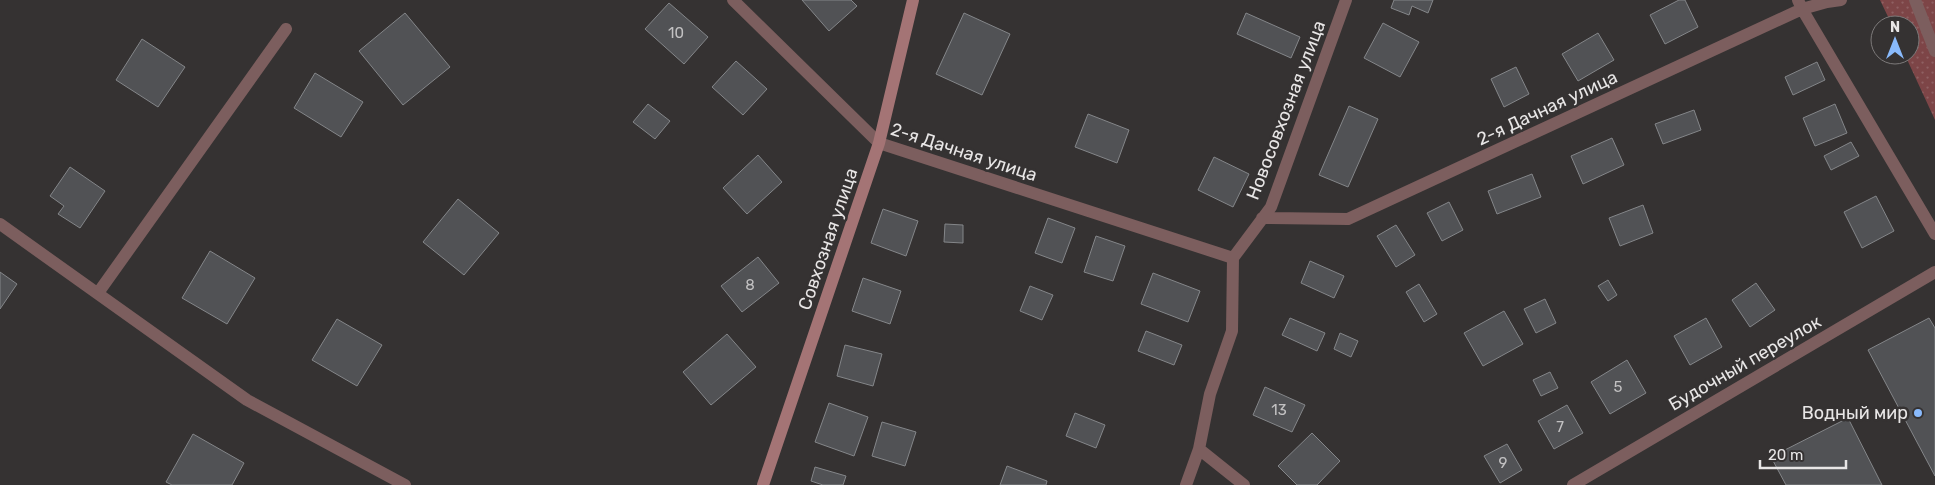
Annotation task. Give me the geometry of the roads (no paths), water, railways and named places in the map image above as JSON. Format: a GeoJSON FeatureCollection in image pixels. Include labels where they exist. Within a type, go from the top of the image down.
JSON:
{"type":"FeatureCollection","features":[{"type":"Feature","properties":{"kind":"street","name":"2-я Дачная улица"},"geometry":{"type":"LineString","coordinates":[[732,0],[879,143],[1233,258]]}},
{"type":"Feature","properties":{"kind":"street","name":"Совхозная улица"},"geometry":{"type":"LineString","coordinates":[[763,485],[879,143],[914,0]]}},
{"type":"Feature","properties":{"kind":"street","name":"Новосовхозная улица"},"geometry":{"type":"LineString","coordinates":[[1233,258],[1271,207],[1346,0]]}},
{"type":"Feature","properties":{"kind":"street","name":"2-я Дачная улица"},"geometry":{"type":"LineString","coordinates":[[1262,218],[1348,219],[1800,4],[1841,0]]}},
{"type":"Feature","properties":{"kind":"street"},"geometry":{"type":"LineString","coordinates":[[1915,0],[1935,51]]}},
{"type":"Feature","properties":{"kind":"street"},"geometry":{"type":"LineString","coordinates":[[1800,4],[1935,234]]}},
{"type":"Feature","properties":{"kind":"street"},"geometry":{"type":"LineString","coordinates":[[98,293],[286,29]]}},
{"type":"Feature","properties":{"kind":"street"},"geometry":{"type":"LineString","coordinates":[[0,224],[248,400],[405,485]]}},
{"type":"Feature","properties":{"kind":"street"},"geometry":{"type":"LineString","coordinates":[[1186,485],[1200,448],[1210,394],[1232,331],[1233,258]]}},
{"type":"Feature","properties":{"kind":"street","name":"Будочный переулок"},"geometry":{"type":"LineString","coordinates":[[1573,485],[1935,272]]}},
{"type":"Feature","properties":{"kind":"street"},"geometry":{"type":"LineString","coordinates":[[1200,448],[1244,485]]}},
{"type":"Feature","properties":{"kind":"place","name":"Водный мир"},"geometry":{"type":"Point","coordinates":[1918,413]}}]}
